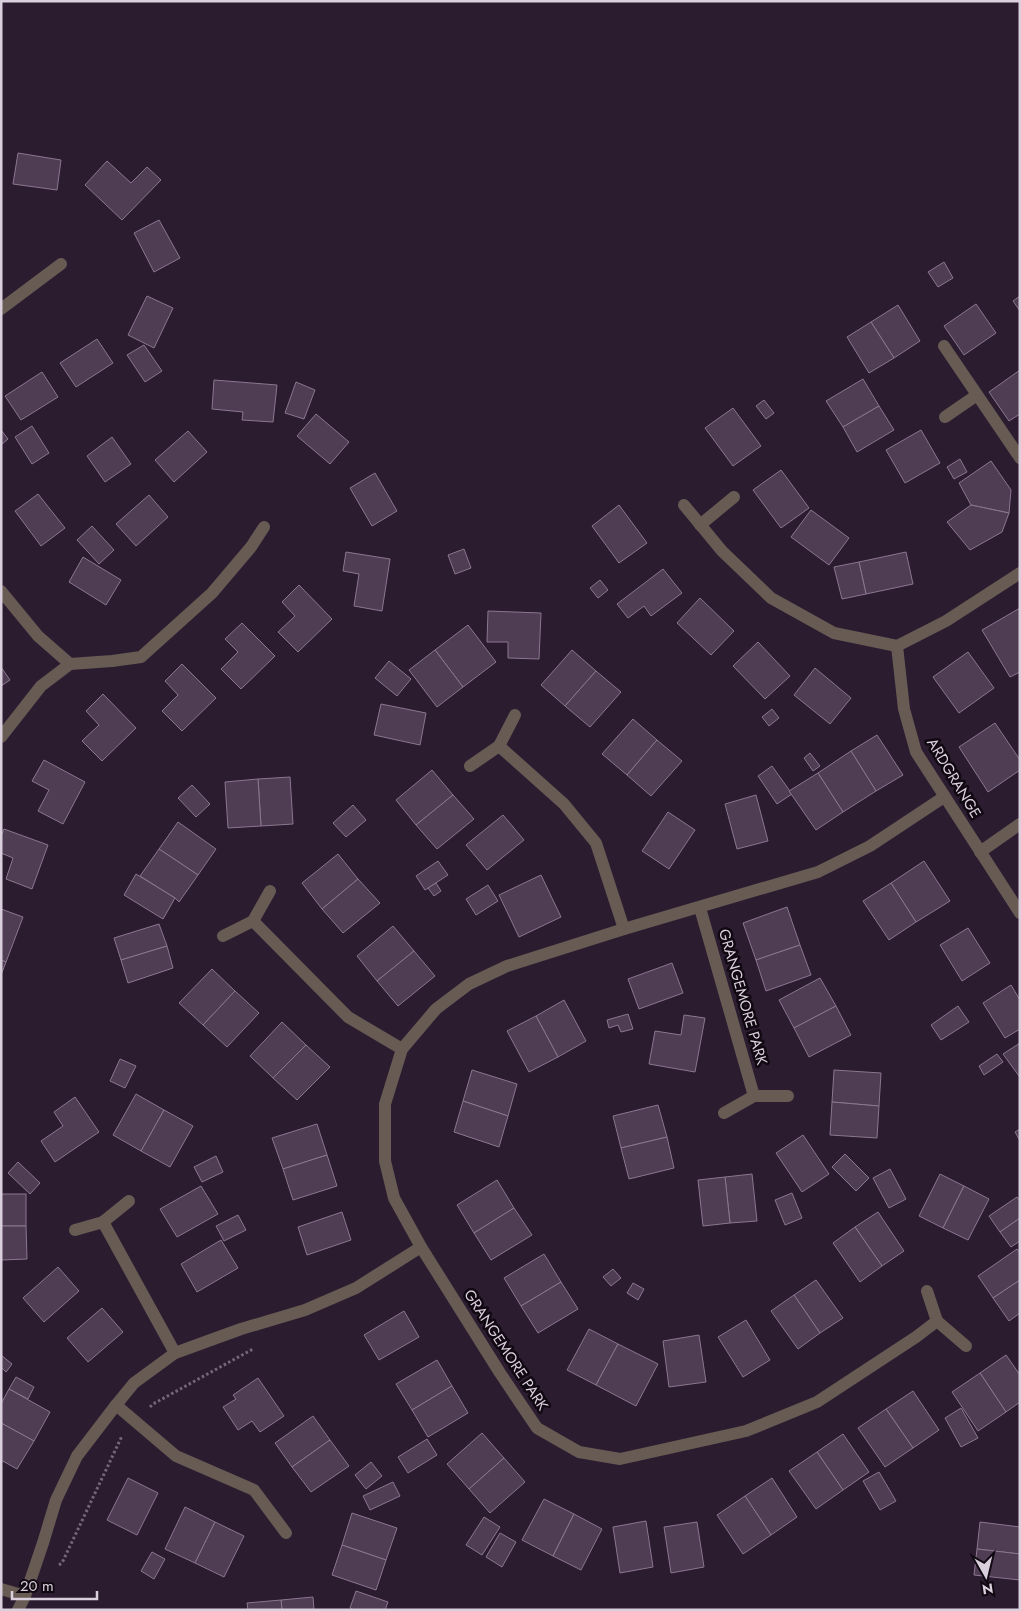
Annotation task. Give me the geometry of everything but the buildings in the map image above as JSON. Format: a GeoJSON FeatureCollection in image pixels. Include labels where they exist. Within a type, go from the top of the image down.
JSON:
{"type":"FeatureCollection","features":[{"type":"Feature","properties":{"kind":"street"},"geometry":{"type":"LineString","coordinates":[[1,309],[61,264]]}},
{"type":"Feature","properties":{"kind":"street"},"geometry":{"type":"LineString","coordinates":[[944,346],[1020,458]]}},
{"type":"Feature","properties":{"kind":"street"},"geometry":{"type":"LineString","coordinates":[[945,417],[977,395]]}},
{"type":"Feature","properties":{"kind":"street"},"geometry":{"type":"LineString","coordinates":[[700,525],[734,497]]}},
{"type":"Feature","properties":{"kind":"street"},"geometry":{"type":"LineString","coordinates":[[684,505],[722,551],[772,598],[834,633],[896,646],[946,621],[1020,573]]}},
{"type":"Feature","properties":{"kind":"street"},"geometry":{"type":"LineString","coordinates":[[1,737],[41,686],[70,664],[141,657],[212,593],[251,547],[264,527]]}},
{"type":"Feature","properties":{"kind":"street"},"geometry":{"type":"LineString","coordinates":[[1,592],[38,636],[70,664]]}},
{"type":"Feature","properties":{"kind":"street","name":"ARDGRANGE"},"geometry":{"type":"LineString","coordinates":[[896,646],[904,709],[916,752],[1020,913]]}},
{"type":"Feature","properties":{"kind":"street"},"geometry":{"type":"LineString","coordinates":[[470,766],[499,746],[515,715]]}},
{"type":"Feature","properties":{"kind":"street"},"geometry":{"type":"LineString","coordinates":[[499,746],[564,804],[596,843],[624,929]]}},
{"type":"Feature","properties":{"kind":"street","name":"GRANGEMORE PARK"},"geometry":{"type":"LineString","coordinates":[[937,1321],[817,1402],[746,1431],[620,1459],[579,1452],[537,1428],[421,1247],[394,1198],[385,1161],[385,1104],[402,1049],[436,1010],[469,984],[507,966],[624,929],[818,872],[870,846],[944,797]]}},
{"type":"Feature","properties":{"kind":"street"},"geometry":{"type":"LineString","coordinates":[[980,852],[1020,824]]}},
{"type":"Feature","properties":{"kind":"street"},"geometry":{"type":"LineString","coordinates":[[223,936],[253,921],[270,891]]}},
{"type":"Feature","properties":{"kind":"street","name":"GRANGEMORE PARK"},"geometry":{"type":"LineString","coordinates":[[700,908],[754,1096]]}},
{"type":"Feature","properties":{"kind":"street"},"geometry":{"type":"LineString","coordinates":[[253,921],[348,1017],[402,1049]]}},
{"type":"Feature","properties":{"kind":"street"},"geometry":{"type":"LineString","coordinates":[[724,1113],[754,1096],[788,1096]]}},
{"type":"Feature","properties":{"kind":"street"},"geometry":{"type":"LineString","coordinates":[[75,1230],[103,1222],[129,1200]]}},
{"type":"Feature","properties":{"kind":"street"},"geometry":{"type":"LineString","coordinates":[[103,1222],[175,1353]]}},
{"type":"Feature","properties":{"kind":"street"},"geometry":{"type":"LineString","coordinates":[[18,1610],[44,1544],[56,1500],[77,1456],[134,1383],[175,1353],[241,1329],[305,1310],[356,1288],[421,1247]]}},
{"type":"Feature","properties":{"kind":"street"},"geometry":{"type":"LineString","coordinates":[[927,1291],[937,1321],[966,1346]]}},
{"type":"Feature","properties":{"kind":"street"},"geometry":{"type":"LineString","coordinates":[[116,1404],[176,1456],[254,1490],[286,1533]]}},
{"type":"Feature","properties":{"kind":"street"},"geometry":{"type":"LineString","coordinates":[[1,1589],[25,1596]]}}]}
